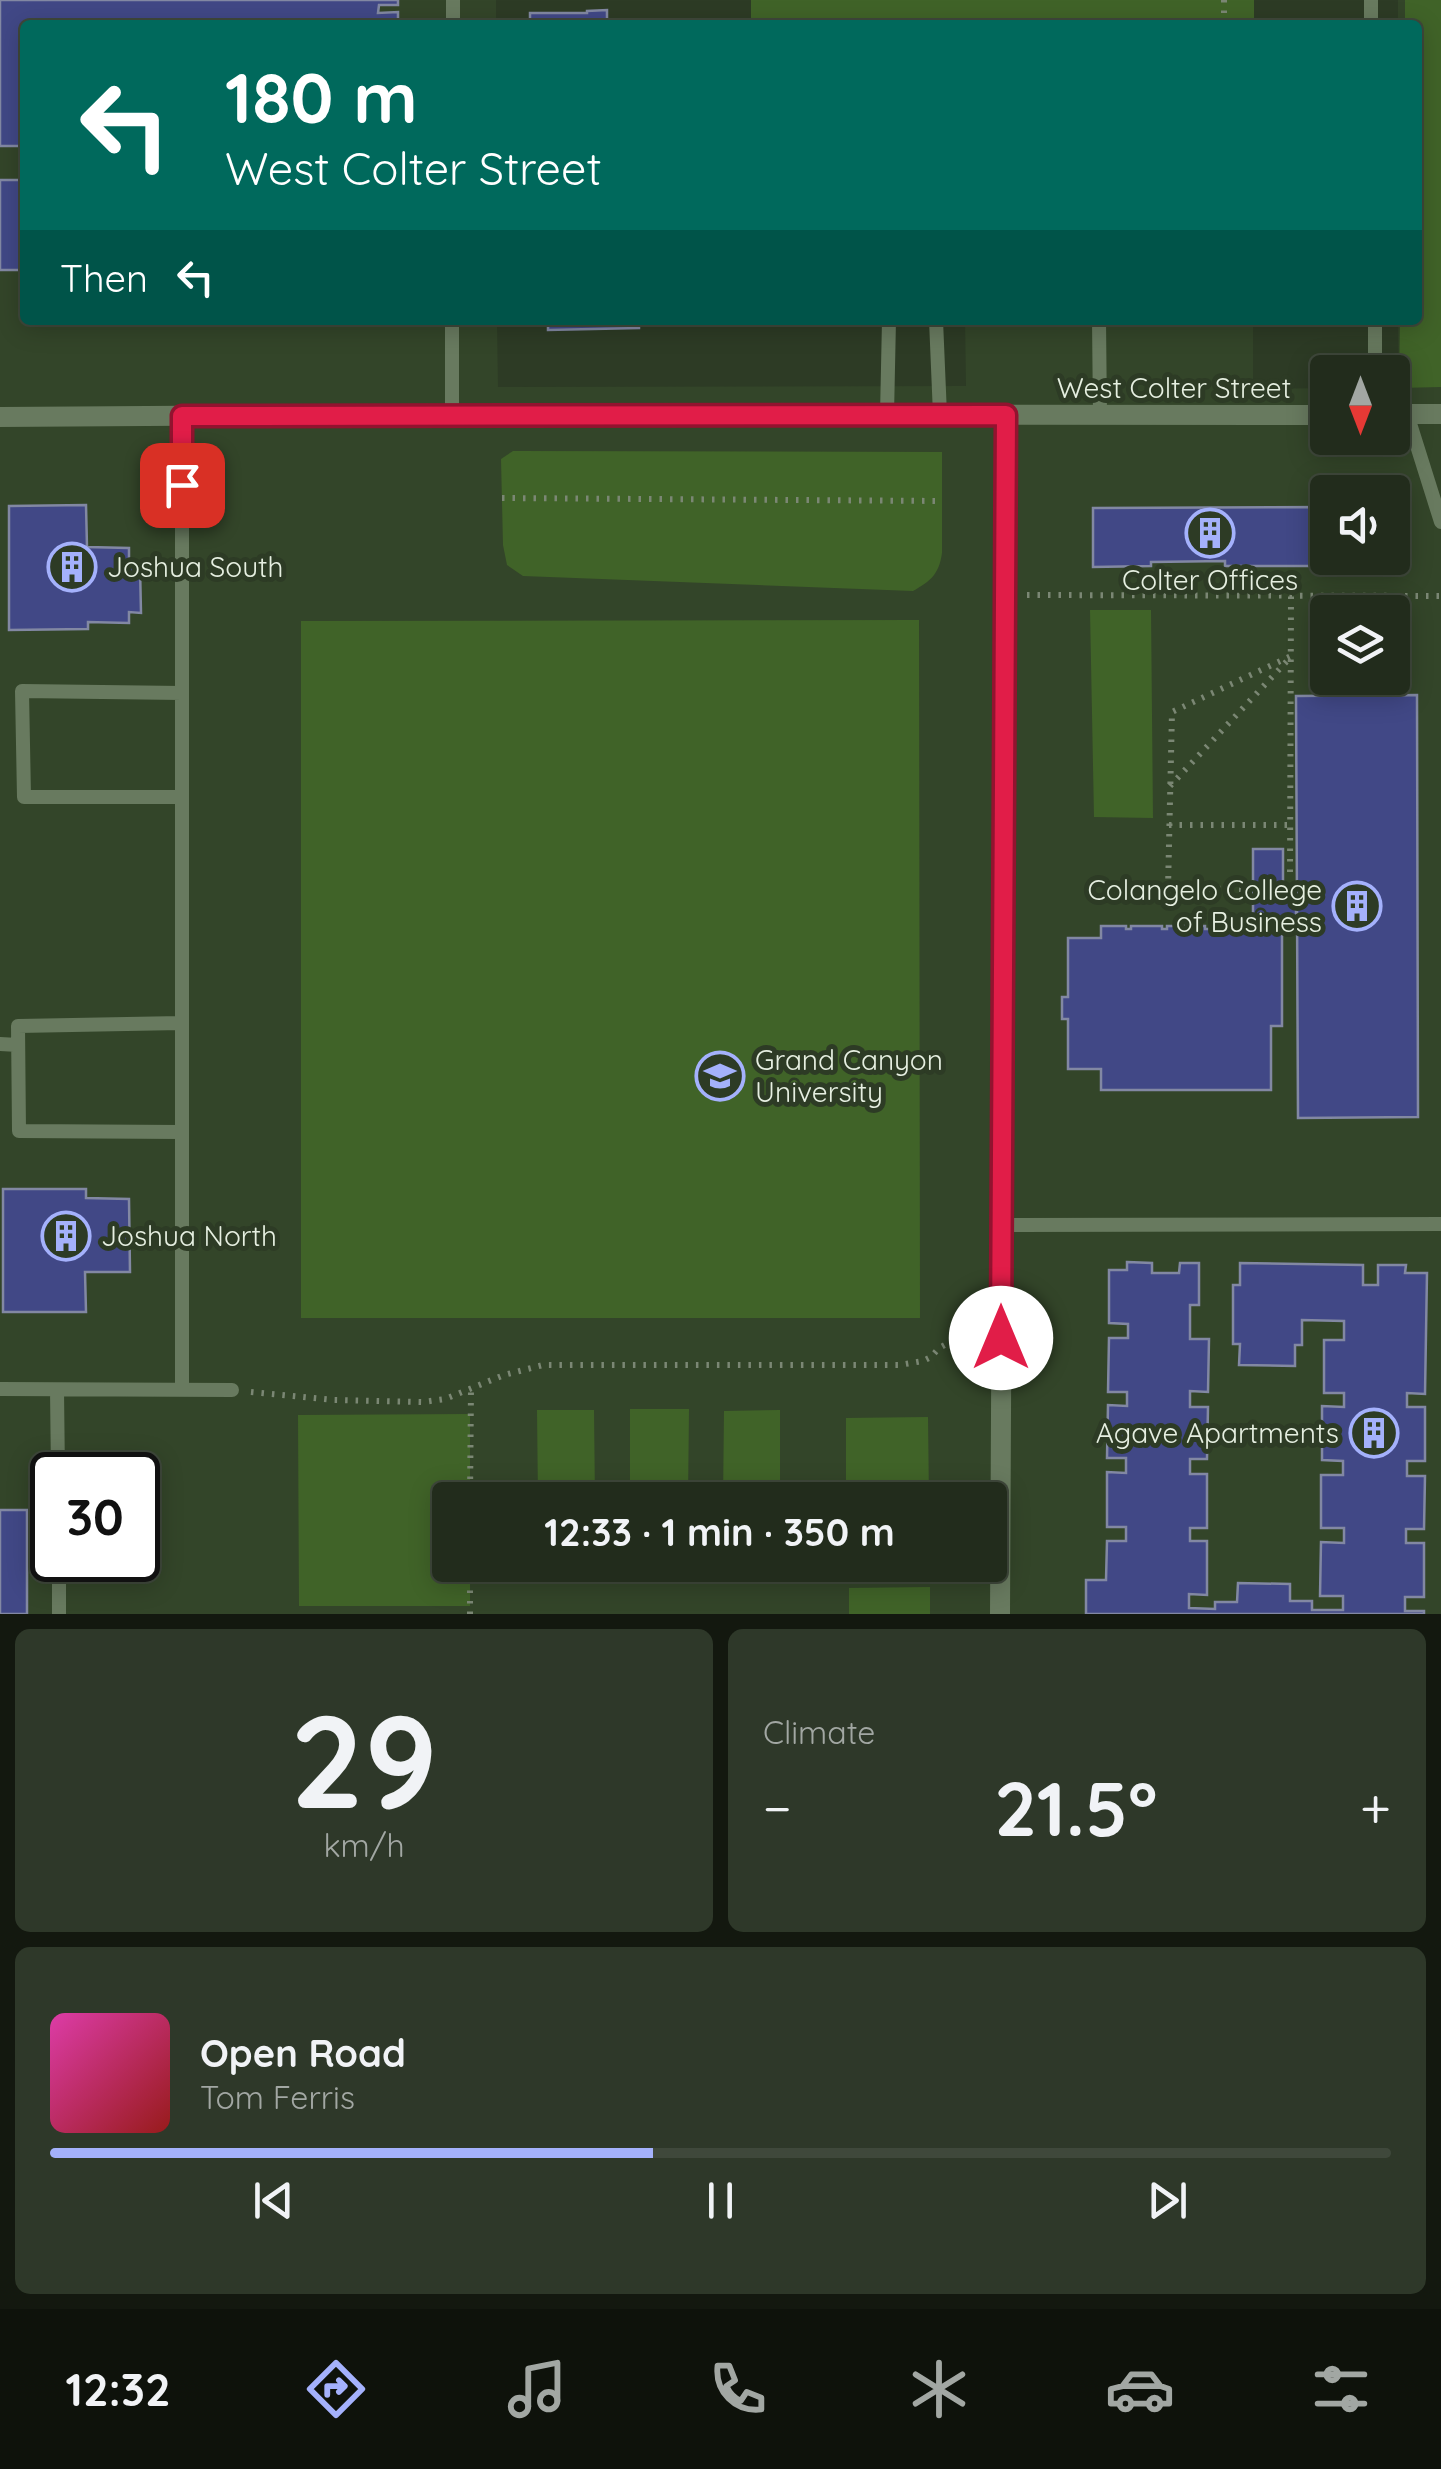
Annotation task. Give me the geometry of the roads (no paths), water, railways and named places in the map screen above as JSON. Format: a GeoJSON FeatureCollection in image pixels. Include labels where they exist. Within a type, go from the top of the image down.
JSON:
{"type":"FeatureCollection","features":[{"type":"Feature","properties":{"kind":"street"},"geometry":{"type":"LineString","coordinates":[[1410,414],[1441,414]]}},
{"type":"Feature","properties":{"kind":"street"},"geometry":{"type":"LineString","coordinates":[[1000,1614],[1006,415]]}},
{"type":"Feature","properties":{"kind":"street","name":"West Colter Street"},"geometry":{"type":"LineString","coordinates":[[0,417],[1310,415]]}},
{"type":"Feature","properties":{"kind":"lane"},"geometry":{"type":"LineString","coordinates":[[452,325],[452,414]]}},
{"type":"Feature","properties":{"kind":"lane"},"geometry":{"type":"LineString","coordinates":[[887,415],[889,325]]}},
{"type":"Feature","properties":{"kind":"lane"},"geometry":{"type":"LineString","coordinates":[[936,325],[940,415]]}},
{"type":"Feature","properties":{"kind":"lane"},"geometry":{"type":"LineString","coordinates":[[1099,325],[1100,416]]}},
{"type":"Feature","properties":{"kind":"lane"},"geometry":{"type":"LineString","coordinates":[[1375,325],[1376,355]]}},
{"type":"Feature","properties":{"kind":"lane"},"geometry":{"type":"LineString","coordinates":[[182,416],[182,1390]]}},
{"type":"Feature","properties":{"kind":"lane"},"geometry":{"type":"LineString","coordinates":[[1410,440],[1441,522]]}},
{"type":"Feature","properties":{"kind":"lane"},"geometry":{"type":"LineString","coordinates":[[182,693],[22,691],[24,797],[182,797]]}},
{"type":"Feature","properties":{"kind":"lane"},"geometry":{"type":"LineString","coordinates":[[182,1023],[18,1026],[20,1131],[182,1132]]}},
{"type":"Feature","properties":{"kind":"lane"},"geometry":{"type":"LineString","coordinates":[[0,1044],[18,1045]]}},
{"type":"Feature","properties":{"kind":"lane"},"geometry":{"type":"LineString","coordinates":[[1002,1225],[1441,1224]]}},
{"type":"Feature","properties":{"kind":"lane"},"geometry":{"type":"LineString","coordinates":[[0,1390],[232,1390]]}},
{"type":"Feature","properties":{"kind":"lane"},"geometry":{"type":"LineString","coordinates":[[57,1390],[58,1452]]}},
{"type":"Feature","properties":{"kind":"lane"},"geometry":{"type":"LineString","coordinates":[[59,1582],[59,1614]]}},
{"type":"Feature","properties":{"kind":"place","name":"Colter Offices"},"geometry":{"type":"Point","coordinates":[1210,533]}},
{"type":"Feature","properties":{"kind":"place","name":"Joshua South"},"geometry":{"type":"Point","coordinates":[72,567]}},
{"type":"Feature","properties":{"kind":"place","name":"Colangelo College of Business"},"geometry":{"type":"Point","coordinates":[1357,906]}},
{"type":"Feature","properties":{"kind":"place","name":"Grand Canyon University"},"geometry":{"type":"Point","coordinates":[720,1076]}},
{"type":"Feature","properties":{"kind":"place","name":"Joshua North"},"geometry":{"type":"Point","coordinates":[66,1236]}},
{"type":"Feature","properties":{"kind":"place","name":"Agave Apartments"},"geometry":{"type":"Point","coordinates":[1374,1433]}}]}
